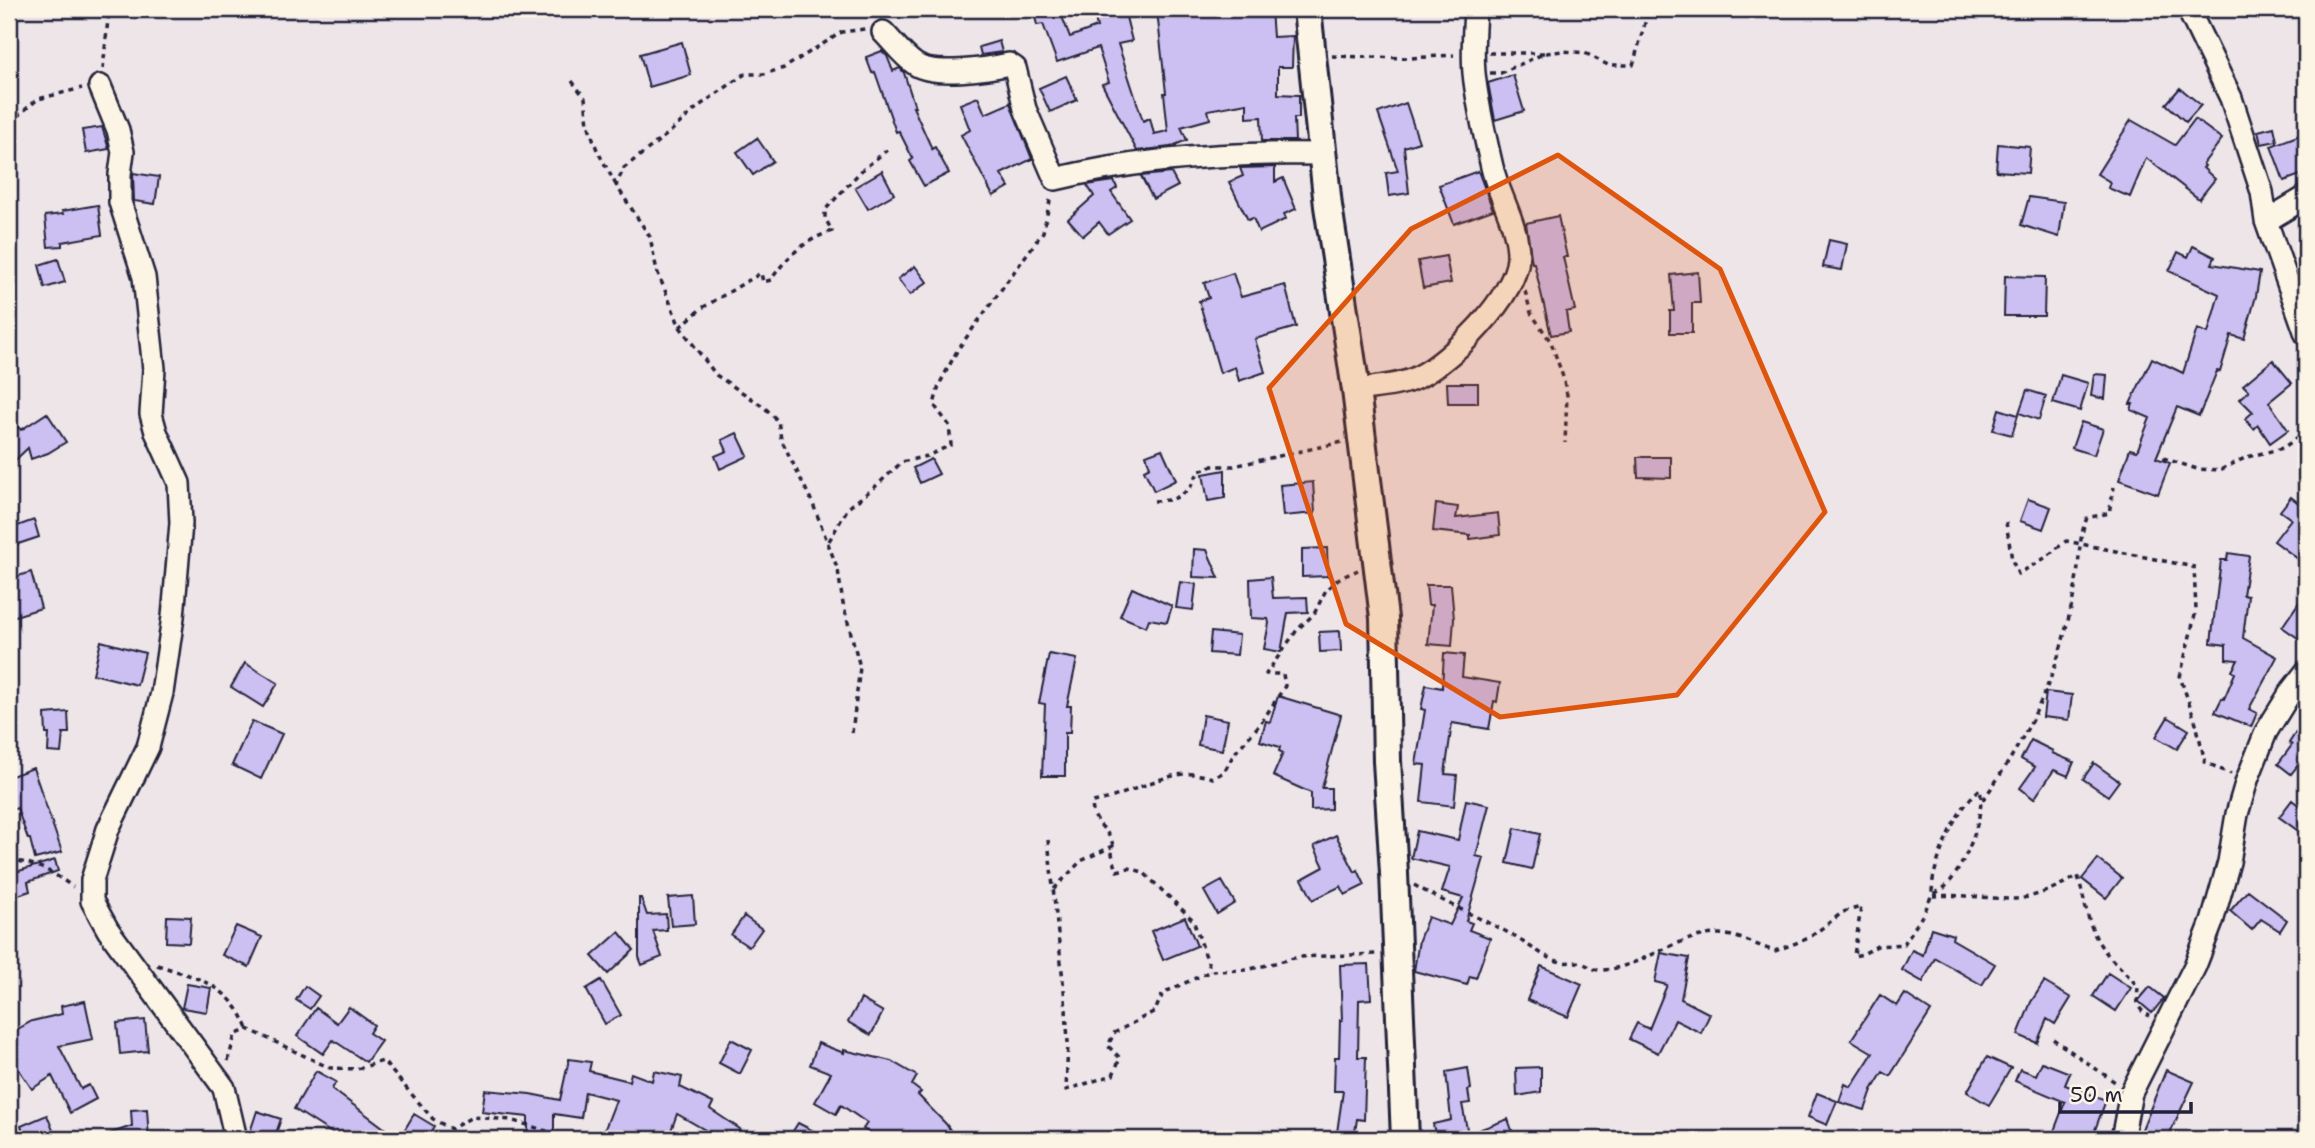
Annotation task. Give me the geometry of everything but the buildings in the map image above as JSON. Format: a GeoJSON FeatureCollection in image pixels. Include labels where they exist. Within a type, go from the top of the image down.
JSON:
{"type":"FeatureCollection","features":[{"type":"Feature","properties":{"kind":"street"},"geometry":{"type":"LineString","coordinates":[[1307,9],[1328,206],[1356,390],[1384,618],[1387,761],[1405,1139]]}},
{"type":"Feature","properties":{"kind":"street"},"geometry":{"type":"LineString","coordinates":[[1356,390],[1416,379],[1427,372],[1452,353],[1493,310],[1514,276],[1518,258],[1516,237],[1492,170],[1474,63],[1475,9]]}},
{"type":"Feature","properties":{"kind":"street"},"geometry":{"type":"LineString","coordinates":[[2188,9],[2231,98],[2262,192],[2266,221],[2306,334]]}},
{"type":"Feature","properties":{"kind":"street"},"geometry":{"type":"LineString","coordinates":[[883,32],[917,66],[938,71],[991,68],[1009,64],[1015,68],[1025,109],[1055,179],[1095,169],[1182,159],[1267,153],[1324,154]]}},
{"type":"Feature","properties":{"kind":"street"},"geometry":{"type":"LineString","coordinates":[[100,86],[118,130],[123,152],[120,202],[144,277],[154,369],[151,414],[156,432],[179,483],[181,523],[173,617],[162,693],[148,747],[107,829],[92,880],[92,901],[108,930],[224,1088],[236,1139]]}},
{"type":"Feature","properties":{"kind":"street"},"geometry":{"type":"LineString","coordinates":[[2266,221],[2306,197]]}},
{"type":"Feature","properties":{"kind":"street"},"geometry":{"type":"LineString","coordinates":[[2122,1139],[2131,1093],[2195,965],[2212,922],[2229,862],[2237,814],[2247,780],[2266,732],[2306,672]]}},
{"type":"Feature","properties":{"kind":"path"},"geometry":{"type":"LineString","coordinates":[[9,123],[38,99],[100,86],[106,56],[109,9]]}},
{"type":"Feature","properties":{"kind":"path"},"geometry":{"type":"LineString","coordinates":[[1313,55],[1474,63],[1545,53],[1585,53],[1608,65],[1633,65],[1649,9]]}},
{"type":"Feature","properties":{"kind":"path"},"geometry":{"type":"LineString","coordinates":[[616,185],[624,168],[699,106],[746,74],[764,74],[784,68],[842,32],[864,29],[883,32]]}},
{"type":"Feature","properties":{"kind":"path"},"geometry":{"type":"LineString","coordinates":[[1474,63],[1502,74],[1545,53]]}},
{"type":"Feature","properties":{"kind":"path"},"geometry":{"type":"LineString","coordinates":[[572,81],[585,98],[588,124],[597,150],[650,237],[657,271],[680,327],[716,375],[763,407],[778,421],[781,439],[813,503],[838,570],[843,604],[860,667],[852,733]]}},
{"type":"Feature","properties":{"kind":"path"},"geometry":{"type":"LineString","coordinates":[[680,327],[702,308],[761,273],[763,282],[771,280],[795,251],[816,237],[832,231],[825,218],[825,210],[861,171],[887,150]]}},
{"type":"Feature","properties":{"kind":"path"},"geometry":{"type":"LineString","coordinates":[[828,541],[848,508],[901,462],[927,456],[951,445],[949,425],[934,405],[939,385],[958,349],[1044,232],[1055,179]]}},
{"type":"Feature","properties":{"kind":"path"},"geometry":{"type":"LineString","coordinates":[[1514,276],[1528,295],[1531,313],[1551,342],[1563,377],[1567,396],[1565,443]]}},
{"type":"Feature","properties":{"kind":"path"},"geometry":{"type":"LineString","coordinates":[[2163,458],[2197,469],[2220,470],[2247,457],[2283,449],[2306,431]]}},
{"type":"Feature","properties":{"kind":"path"},"geometry":{"type":"LineString","coordinates":[[1154,501],[1180,496],[1190,488],[1199,471],[1212,466],[1234,466],[1261,461],[1361,437]]}},
{"type":"Feature","properties":{"kind":"path"},"geometry":{"type":"LineString","coordinates":[[1931,896],[1945,886],[1959,868],[1967,853],[1983,800],[2012,760],[2038,708],[2053,671],[2068,618],[2076,580],[2081,532],[2087,519],[2109,513],[2114,487]]}},
{"type":"Feature","properties":{"kind":"path"},"geometry":{"type":"LineString","coordinates":[[2006,522],[2012,560],[2018,574],[2066,541],[2194,567],[2196,611],[2180,677],[2196,723],[2205,762],[2247,780]]}},
{"type":"Feature","properties":{"kind":"path"},"geometry":{"type":"LineString","coordinates":[[1211,971],[1193,920],[1143,872],[1129,868],[1117,871],[1111,836],[1095,820],[1091,811],[1093,802],[1114,798],[1146,784],[1187,773],[1213,778],[1224,772],[1234,754],[1261,723],[1285,686],[1283,674],[1266,674],[1297,630],[1314,614],[1326,590],[1338,579],[1355,570],[1378,569]]}},
{"type":"Feature","properties":{"kind":"path"},"geometry":{"type":"LineString","coordinates":[[1394,873],[1459,910],[1508,932],[1550,958],[1565,963],[1579,962],[1600,971],[1620,967],[1682,941],[1708,935],[1735,936],[1775,951],[1809,939],[1843,912],[1861,906],[1854,956],[1877,946],[1904,944],[1931,896],[1939,858],[1959,815],[1980,789],[1983,800]]}},
{"type":"Feature","properties":{"kind":"path"},"geometry":{"type":"LineString","coordinates":[[1048,840],[1067,1020],[1066,1090],[1113,1075],[1120,1058],[1108,1046],[1115,1033],[1154,1011],[1163,993],[1211,971],[1247,970],[1297,957],[1397,952]]}},
{"type":"Feature","properties":{"kind":"path"},"geometry":{"type":"LineString","coordinates":[[1054,889],[1081,861],[1113,846]]}},
{"type":"Feature","properties":{"kind":"path"},"geometry":{"type":"LineString","coordinates":[[9,860],[31,862],[53,873],[92,901]]}},
{"type":"Feature","properties":{"kind":"path"},"geometry":{"type":"LineString","coordinates":[[1931,896],[1992,896],[2012,900],[2029,897],[2078,876],[2091,926],[2104,950],[2138,987],[2136,1003],[2142,1013],[2166,1023]]}},
{"type":"Feature","properties":{"kind":"path"},"geometry":{"type":"LineString","coordinates":[[130,961],[158,966],[203,981],[218,989],[240,1010],[248,1029],[330,1068],[357,1069],[383,1061],[433,1119],[452,1129],[472,1117],[511,1120],[572,1139]]}},
{"type":"Feature","properties":{"kind":"path"},"geometry":{"type":"LineString","coordinates":[[224,1088],[228,1057],[235,1035],[248,1029]]}},
{"type":"Feature","properties":{"kind":"path"},"geometry":{"type":"LineString","coordinates":[[2053,1039],[2131,1093]]}},
{"type":"Feature","properties":{"kind":"path"},"geometry":{"type":"LineString","coordinates":[[9,1134],[14,1139]]}},
{"type":"Feature","properties":{"kind":"highlighted area"},"geometry":{"type":"Polygon","coordinates":[[[1558,155],[1720,269],[1825,512],[1677,695],[1500,717],[1346,624],[1269,388],[1411,229],[1558,155]]]}}]}
